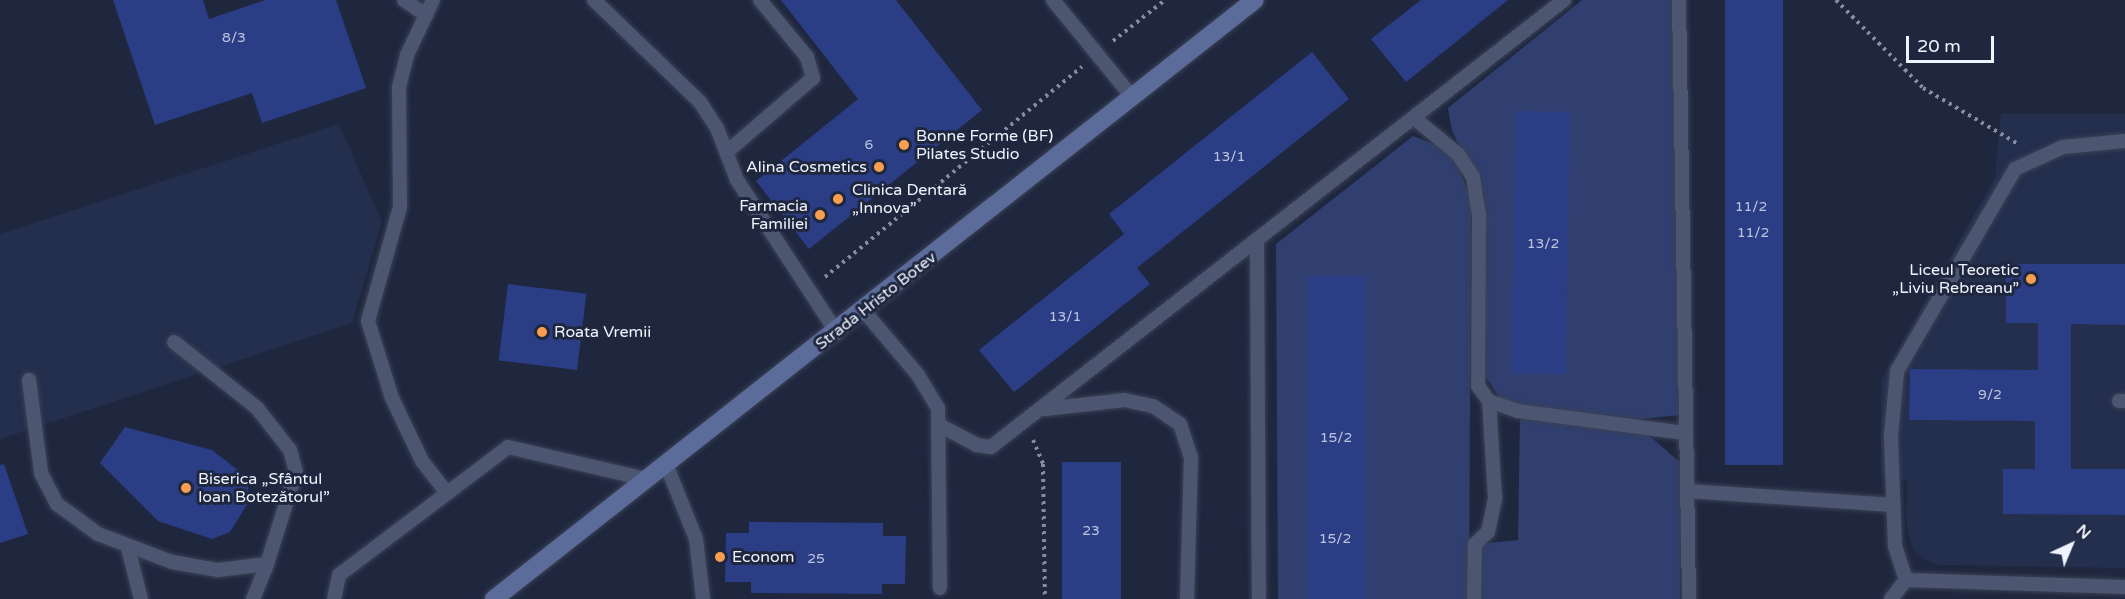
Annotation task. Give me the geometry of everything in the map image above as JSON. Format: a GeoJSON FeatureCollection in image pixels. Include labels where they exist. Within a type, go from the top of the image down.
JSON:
{"type":"FeatureCollection","features":[{"type":"Feature","properties":{"kind":"main road","name":"Strada Hristo Botev"},"geometry":{"type":"LineString","coordinates":[[494,599],[837,333],[1255,0]]}},
{"type":"Feature","properties":{"kind":"lane"},"geometry":{"type":"LineString","coordinates":[[404,0],[426,15]]}},
{"type":"Feature","properties":{"kind":"lane"},"geometry":{"type":"LineString","coordinates":[[433,0],[399,87],[400,207],[368,321],[392,398],[422,461],[447,493]]}},
{"type":"Feature","properties":{"kind":"lane"},"geometry":{"type":"LineString","coordinates":[[594,0],[700,102],[728,151],[737,180],[810,288],[837,333]]}},
{"type":"Feature","properties":{"kind":"lane"},"geometry":{"type":"LineString","coordinates":[[728,151],[813,78],[807,57],[760,0]]}},
{"type":"Feature","properties":{"kind":"lane"},"geometry":{"type":"LineString","coordinates":[[1053,0],[1133,98]]}},
{"type":"Feature","properties":{"kind":"lane"},"geometry":{"type":"LineString","coordinates":[[941,426],[976,445],[991,447],[1022,426],[1257,239],[1564,0]]}},
{"type":"Feature","properties":{"kind":"lane"},"geometry":{"type":"LineString","coordinates":[[1679,0],[1689,599]]}},
{"type":"Feature","properties":{"kind":"lane"},"geometry":{"type":"LineString","coordinates":[[1414,118],[1458,154],[1473,177],[1479,213],[1478,386],[1488,401],[1496,498],[1488,532],[1474,543],[1474,599]]}},
{"type":"Feature","properties":{"kind":"lane"},"geometry":{"type":"LineString","coordinates":[[1906,580],[1895,547],[1891,426],[1897,370],[1997,193],[2015,169],[2037,156],[2063,147],[2125,141]]}},
{"type":"Feature","properties":{"kind":"lane"},"geometry":{"type":"LineString","coordinates":[[1257,239],[1259,599]]}},
{"type":"Feature","properties":{"kind":"lane"},"geometry":{"type":"LineString","coordinates":[[864,311],[930,392],[941,426],[940,588]]}},
{"type":"Feature","properties":{"kind":"lane"},"geometry":{"type":"LineString","coordinates":[[174,342],[257,408],[290,450],[296,472],[267,564],[253,599]]}},
{"type":"Feature","properties":{"kind":"lane"},"geometry":{"type":"LineString","coordinates":[[29,380],[41,473],[57,504],[98,534],[128,548],[198,568],[267,564]]}},
{"type":"Feature","properties":{"kind":"lane"},"geometry":{"type":"LineString","coordinates":[[1046,409],[1124,400],[1153,406],[1180,424],[1191,457],[1187,599]]}},
{"type":"Feature","properties":{"kind":"lane"},"geometry":{"type":"LineString","coordinates":[[1488,401],[1518,411],[1686,433]]}},
{"type":"Feature","properties":{"kind":"lane"},"geometry":{"type":"LineString","coordinates":[[334,599],[339,575],[508,447],[646,479]]}},
{"type":"Feature","properties":{"kind":"lane"},"geometry":{"type":"LineString","coordinates":[[666,464],[696,539],[703,599]]}},
{"type":"Feature","properties":{"kind":"lane"},"geometry":{"type":"LineString","coordinates":[[1687,491],[1894,505]]}},
{"type":"Feature","properties":{"kind":"lane"},"geometry":{"type":"LineString","coordinates":[[128,548],[141,599]]}},
{"type":"Feature","properties":{"kind":"lane"},"geometry":{"type":"LineString","coordinates":[[1906,580],[2125,587]]}},
{"type":"Feature","properties":{"kind":"lane"},"geometry":{"type":"LineString","coordinates":[[1892,599],[1906,580]]}},
{"type":"Feature","properties":{"kind":"path"},"geometry":{"type":"LineString","coordinates":[[810,288],[1166,0]]}},
{"type":"Feature","properties":{"kind":"path"},"geometry":{"type":"LineString","coordinates":[[1836,0],[1923,88],[2037,156]]}},
{"type":"Feature","properties":{"kind":"path"},"geometry":{"type":"LineString","coordinates":[[1022,426],[1035,442],[1043,464],[1045,599]]}},
{"type":"Feature","properties":{"kind":"shaded area"},"geometry":{"type":"Polygon","coordinates":[[[1582,0],[1680,0],[1681,415],[1621,421],[1516,405],[1499,397],[1486,377],[1484,193],[1452,131],[1448,108],[1582,0]]]}},
{"type":"Feature","properties":{"kind":"shaded area","name":"Liceul Teoretic „Liviu Rebreanu”"},"geometry":{"type":"Polygon","coordinates":[[[2001,114],[2125,114],[2125,568],[1939,565],[1925,560],[1912,548],[1907,528],[1907,480],[1881,478],[1881,381],[1995,177],[2001,114]]]}},
{"type":"Feature","properties":{"kind":"shaded area"},"geometry":{"type":"Polygon","coordinates":[[[339,124],[382,222],[352,323],[0,439],[0,234],[339,124]]]}},
{"type":"Feature","properties":{"kind":"shaded area"},"geometry":{"type":"Polygon","coordinates":[[[1413,136],[1439,146],[1456,162],[1471,198],[1469,599],[1278,599],[1276,244],[1413,136]]]}},
{"type":"Feature","properties":{"kind":"shaded area"},"geometry":{"type":"Polygon","coordinates":[[[1520,417],[1645,432],[1682,464],[1680,599],[1480,599],[1479,544],[1518,540],[1520,417]]]}},
{"type":"Feature","properties":{"kind":"building"},"geometry":{"type":"Polygon","coordinates":[[[113,0],[203,0],[209,19],[265,0],[336,0],[366,88],[262,123],[252,93],[155,125],[113,0]]]}},
{"type":"Feature","properties":{"kind":"building"},"geometry":{"type":"Polygon","coordinates":[[[781,0],[896,0],[982,110],[809,249],[756,181],[858,99],[781,0]]]}},
{"type":"Feature","properties":{"kind":"building"},"geometry":{"type":"Polygon","coordinates":[[[1421,0],[1508,0],[1406,82],[1371,39],[1421,0]]]}},
{"type":"Feature","properties":{"kind":"building"},"geometry":{"type":"Polygon","coordinates":[[[1725,0],[1783,0],[1783,465],[1725,465],[1725,0]]]}},
{"type":"Feature","properties":{"kind":"building"},"geometry":{"type":"Polygon","coordinates":[[[1312,52],[1349,99],[1137,268],[1150,284],[1014,392],[979,350],[1124,234],[1109,214],[1312,52]]]}},
{"type":"Feature","properties":{"kind":"building"},"geometry":{"type":"Polygon","coordinates":[[[1516,111],[1570,112],[1565,374],[1511,373],[1516,111]]]}},
{"type":"Feature","properties":{"kind":"building"},"geometry":{"type":"Polygon","coordinates":[[[2006,264],[2125,264],[2125,325],[2071,324],[2071,469],[2125,469],[2125,515],[2003,514],[2003,469],[2035,469],[2035,421],[1909,420],[1910,369],[2038,370],[2038,323],[2006,323],[2006,264]]]}},
{"type":"Feature","properties":{"kind":"building"},"geometry":{"type":"Polygon","coordinates":[[[1309,276],[1365,276],[1365,599],[1309,599],[1309,276]]]}},
{"type":"Feature","properties":{"kind":"building","name":"Roata Vremii"},"geometry":{"type":"Polygon","coordinates":[[[508,284],[586,294],[577,370],[499,360],[508,284]]]}},
{"type":"Feature","properties":{"kind":"building","name":"Biserica „Sfântul Ioan Botezătorul”"},"geometry":{"type":"Polygon","coordinates":[[[125,427],[212,450],[248,478],[248,503],[230,532],[212,539],[158,521],[100,463],[125,427]]]}},
{"type":"Feature","properties":{"kind":"building"},"geometry":{"type":"Polygon","coordinates":[[[1062,462],[1121,462],[1121,599],[1062,599],[1062,462]]]}},
{"type":"Feature","properties":{"kind":"building"},"geometry":{"type":"Polygon","coordinates":[[[4,464],[28,534],[0,543],[0,465],[4,464]]]}},
{"type":"Feature","properties":{"kind":"building"},"geometry":{"type":"Polygon","coordinates":[[[749,522],[883,523],[883,536],[906,536],[905,584],[882,584],[882,594],[751,593],[751,582],[725,582],[726,533],[749,533],[749,522]]]}},
{"type":"Feature","properties":{"kind":"place","name":"Bonne Forme (BF) Pilates Studio"},"geometry":{"type":"Point","coordinates":[904,145]}},
{"type":"Feature","properties":{"kind":"place","name":"Alina Cosmetics"},"geometry":{"type":"Point","coordinates":[879,167]}},
{"type":"Feature","properties":{"kind":"place","name":"Clinica Dentară „Innova”"},"geometry":{"type":"Point","coordinates":[838,199]}},
{"type":"Feature","properties":{"kind":"place","name":"Farmacia Familiei"},"geometry":{"type":"Point","coordinates":[820,215]}},
{"type":"Feature","properties":{"kind":"place","name":"Liceul Teoretic „Liviu Rebreanu”"},"geometry":{"type":"Point","coordinates":[2031,279]}},
{"type":"Feature","properties":{"kind":"place","name":"Roata Vremii"},"geometry":{"type":"Point","coordinates":[542,332]}},
{"type":"Feature","properties":{"kind":"place","name":"Biserica „Sfântul Ioan Botezătorul”"},"geometry":{"type":"Point","coordinates":[186,488]}},
{"type":"Feature","properties":{"kind":"place","name":"Econom"},"geometry":{"type":"Point","coordinates":[720,557]}}]}
